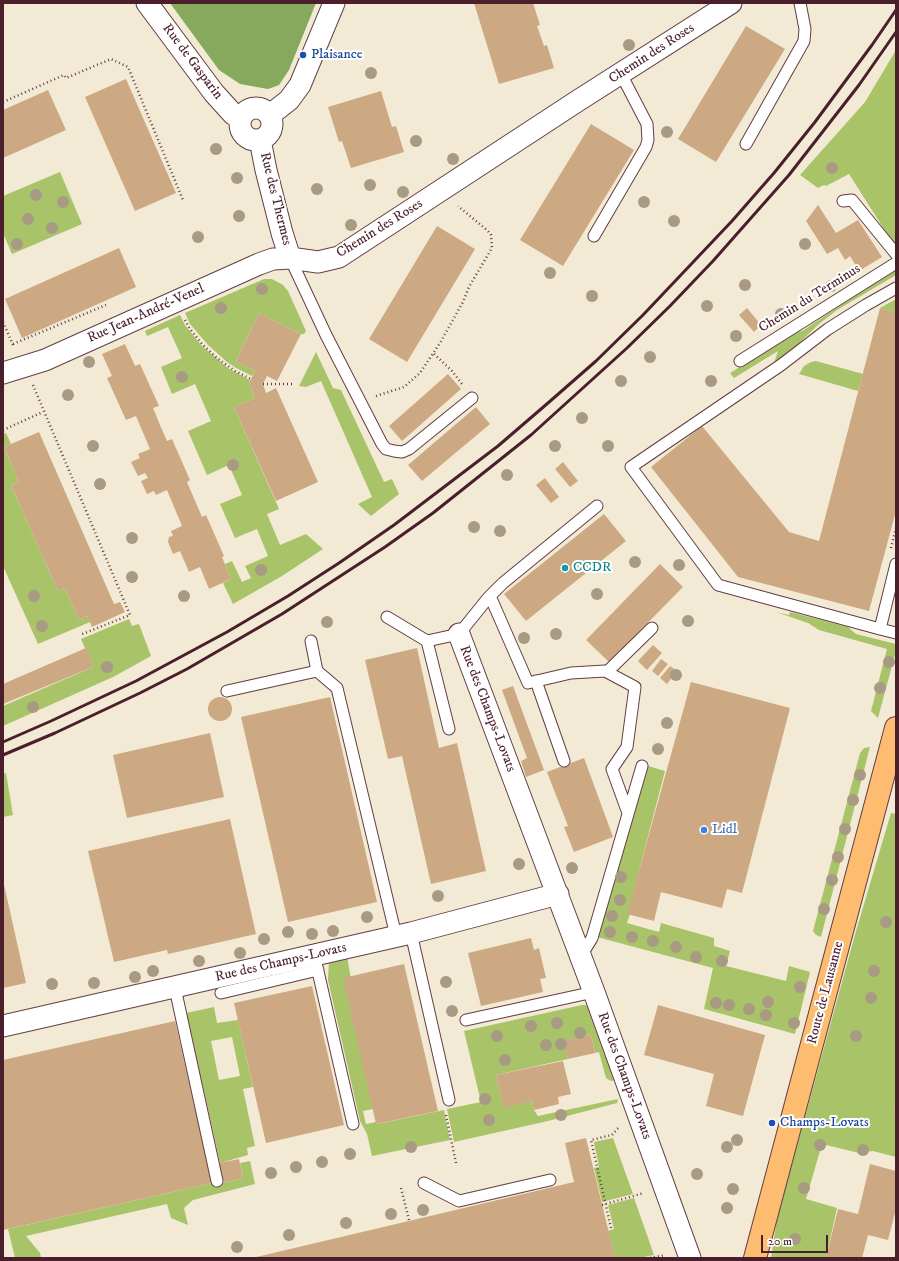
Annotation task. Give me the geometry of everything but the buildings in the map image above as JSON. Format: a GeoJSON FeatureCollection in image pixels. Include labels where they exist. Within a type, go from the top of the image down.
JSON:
{"type":"FeatureCollection","features":[{"type":"Feature","properties":{"kind":"main road","name":"Route de Lausanne"},"geometry":{"type":"LineString","coordinates":[[754,1252],[896,728]]}},
{"type":"Feature","properties":{"kind":"street","name":"Rue de Gasparin"},"geometry":{"type":"LineString","coordinates":[[147,3],[214,93],[233,114],[241,118]]}},
{"type":"Feature","properties":{"kind":"street"},"geometry":{"type":"LineString","coordinates":[[270,115],[289,100],[300,86],[334,3]]}},
{"type":"Feature","properties":{"kind":"street","name":"Chemin des Roses"},"geometry":{"type":"LineString","coordinates":[[290,258],[318,262],[339,257],[731,3]]}},
{"type":"Feature","properties":{"kind":"street"},"geometry":{"type":"LineString","coordinates":[[261,108],[270,115],[273,125],[272,130],[265,138],[255,140],[246,137],[240,128],[241,118],[246,111],[261,108]]}},
{"type":"Feature","properties":{"kind":"street","name":"Rue des Thermes"},"geometry":{"type":"LineString","coordinates":[[260,140],[282,233],[290,258]]}},
{"type":"Feature","properties":{"kind":"street","name":"Rue Jean-André-Venel"},"geometry":{"type":"LineString","coordinates":[[3,373],[45,360],[244,269],[273,259],[290,258]]}},
{"type":"Feature","properties":{"kind":"street","name":"Rue des Champs-Lovats"},"geometry":{"type":"LineString","coordinates":[[459,634],[594,992],[635,1108],[680,1256]]}},
{"type":"Feature","properties":{"kind":"street","name":"Rue des Champs-Lovats"},"geometry":{"type":"LineString","coordinates":[[3,1026],[175,988],[316,962],[404,935],[558,894]]}},
{"type":"Feature","properties":{"kind":"lane"},"geometry":{"type":"LineString","coordinates":[[746,144],[804,40],[805,29],[800,3]]}},
{"type":"Feature","properties":{"kind":"lane"},"geometry":{"type":"LineString","coordinates":[[594,236],[646,147],[648,140],[647,124],[621,74]]}},
{"type":"Feature","properties":{"kind":"lane"},"geometry":{"type":"LineString","coordinates":[[843,201],[852,200],[896,254]]}},
{"type":"Feature","properties":{"kind":"lane"},"geometry":{"type":"LineString","coordinates":[[290,258],[326,335],[382,444],[386,449],[402,452],[409,449],[472,398]]}},
{"type":"Feature","properties":{"kind":"lane","name":"Chemin du Terminus"},"geometry":{"type":"LineString","coordinates":[[740,361],[896,263]]}},
{"type":"Feature","properties":{"kind":"lane"},"geometry":{"type":"LineString","coordinates":[[896,288],[828,329],[781,366],[631,467],[718,584],[896,633]]}},
{"type":"Feature","properties":{"kind":"lane","name":"Rue des Champs-Lovats"},"geometry":{"type":"LineString","coordinates":[[459,634],[490,596],[514,573],[597,506]]}},
{"type":"Feature","properties":{"kind":"lane"},"geometry":{"type":"LineString","coordinates":[[880,629],[896,564]]}},
{"type":"Feature","properties":{"kind":"lane"},"geometry":{"type":"LineString","coordinates":[[490,596],[528,683],[571,673],[605,671],[635,687],[627,747],[612,769],[628,813]]}},
{"type":"Feature","properties":{"kind":"lane"},"geometry":{"type":"LineString","coordinates":[[387,617],[427,641],[459,634]]}},
{"type":"Feature","properties":{"kind":"lane"},"geometry":{"type":"LineString","coordinates":[[607,672],[652,628]]}},
{"type":"Feature","properties":{"kind":"lane"},"geometry":{"type":"LineString","coordinates":[[311,641],[317,671],[337,688],[449,1100]]}},
{"type":"Feature","properties":{"kind":"lane"},"geometry":{"type":"LineString","coordinates":[[427,641],[449,729]]}},
{"type":"Feature","properties":{"kind":"lane"},"geometry":{"type":"LineString","coordinates":[[227,692],[317,671]]}},
{"type":"Feature","properties":{"kind":"lane"},"geometry":{"type":"LineString","coordinates":[[536,681],[564,761]]}},
{"type":"Feature","properties":{"kind":"lane"},"geometry":{"type":"LineString","coordinates":[[581,956],[592,938],[642,766]]}},
{"type":"Feature","properties":{"kind":"lane"},"geometry":{"type":"LineString","coordinates":[[221,993],[316,962],[353,1124]]}},
{"type":"Feature","properties":{"kind":"lane"},"geometry":{"type":"LineString","coordinates":[[175,988],[217,1180]]}},
{"type":"Feature","properties":{"kind":"lane"},"geometry":{"type":"LineString","coordinates":[[466,1020],[594,992]]}},
{"type":"Feature","properties":{"kind":"lane"},"geometry":{"type":"LineString","coordinates":[[424,1183],[459,1201],[550,1180]]}},
{"type":"Feature","properties":{"kind":"path"},"geometry":{"type":"LineString","coordinates":[[3,102],[64,75],[66,78],[111,59],[128,67],[183,200]]}},
{"type":"Feature","properties":{"kind":"path"},"geometry":{"type":"LineString","coordinates":[[360,401],[404,387],[420,372],[434,354],[463,302],[469,287],[492,248],[491,236],[488,231],[451,200],[442,189]]}},
{"type":"Feature","properties":{"kind":"path"},"geometry":{"type":"LineString","coordinates":[[13,344],[106,305]]}},
{"type":"Feature","properties":{"kind":"path"},"geometry":{"type":"LineString","coordinates":[[184,318],[190,329],[202,344],[235,371],[251,379]]}},
{"type":"Feature","properties":{"kind":"path"},"geometry":{"type":"LineString","coordinates":[[3,322],[15,350]]}},
{"type":"Feature","properties":{"kind":"path"},"geometry":{"type":"LineString","coordinates":[[434,354],[452,371],[472,398]]}},
{"type":"Feature","properties":{"kind":"path"},"geometry":{"type":"LineString","coordinates":[[30,379],[130,615],[80,635]]}},
{"type":"Feature","properties":{"kind":"path"},"geometry":{"type":"LineString","coordinates":[[263,384],[293,384]]}},
{"type":"Feature","properties":{"kind":"path"},"geometry":{"type":"LineString","coordinates":[[3,430],[43,412]]}},
{"type":"Feature","properties":{"kind":"path"},"geometry":{"type":"LineString","coordinates":[[449,1100],[445,1110],[456,1164]]}},
{"type":"Feature","properties":{"kind":"path"},"geometry":{"type":"LineString","coordinates":[[611,1228],[604,1204],[591,1140],[612,1135],[635,1108]]}},
{"type":"Feature","properties":{"kind":"path"},"geometry":{"type":"LineString","coordinates":[[401,1188],[409,1220]]}},
{"type":"Feature","properties":{"kind":"path"},"geometry":{"type":"LineString","coordinates":[[604,1204],[634,1196]]}},
{"type":"Feature","properties":{"kind":"path"},"geometry":{"type":"LineString","coordinates":[[650,1258],[680,1256]]}},
{"type":"Feature","properties":{"kind":"green space"},"geometry":{"type":"Polygon","coordinates":[[[170,3],[316,3],[289,70],[279,85],[268,89],[240,84],[219,70],[170,3]]]}},
{"type":"Feature","properties":{"kind":"green space"},"geometry":{"type":"Polygon","coordinates":[[[896,50],[896,244],[894,244],[849,174],[826,186],[824,185],[818,188],[800,175],[865,102],[896,50]]]}},
{"type":"Feature","properties":{"kind":"green space"},"geometry":{"type":"Polygon","coordinates":[[[60,172],[82,224],[12,254],[3,233],[3,196],[60,172]]]}},
{"type":"Feature","properties":{"kind":"green space"},"geometry":{"type":"Polygon","coordinates":[[[896,269],[896,275],[837,310],[819,324],[772,369],[778,351],[734,378],[730,373],[797,332],[802,331],[896,269]]]}},
{"type":"Feature","properties":{"kind":"green space"},"geometry":{"type":"Polygon","coordinates":[[[264,279],[272,279],[283,285],[288,291],[306,331],[304,334],[301,334],[259,313],[236,361],[255,371],[252,376],[227,362],[208,345],[190,324],[185,313],[264,279]]]}},
{"type":"Feature","properties":{"kind":"green space"},"geometry":{"type":"Polygon","coordinates":[[[896,299],[896,313],[880,308],[896,299]]]}},
{"type":"Feature","properties":{"kind":"green space"},"geometry":{"type":"Polygon","coordinates":[[[180,315],[185,325],[201,345],[228,368],[250,380],[249,383],[255,398],[234,407],[279,509],[267,514],[280,545],[306,534],[323,549],[282,576],[233,604],[223,583],[231,579],[225,564],[232,561],[242,582],[251,578],[245,566],[268,556],[257,529],[235,538],[220,504],[242,495],[229,465],[207,475],[188,431],[211,421],[195,384],[172,394],[161,367],[182,358],[168,327],[147,336],[145,331],[180,315]]]}},
{"type":"Feature","properties":{"kind":"green space"},"geometry":{"type":"Polygon","coordinates":[[[316,352],[333,388],[341,390],[384,482],[392,479],[399,494],[371,516],[358,504],[372,497],[321,381],[306,387],[299,386],[316,352]]]}},
{"type":"Feature","properties":{"kind":"green space"},"geometry":{"type":"Polygon","coordinates":[[[816,361],[863,374],[858,391],[799,374],[804,366],[816,361]]]}},
{"type":"Feature","properties":{"kind":"green space"},"geometry":{"type":"Polygon","coordinates":[[[6,433],[11,444],[4,447],[19,482],[11,485],[58,591],[65,588],[79,620],[87,616],[90,622],[38,644],[3,566],[3,434],[6,433]]]}},
{"type":"Feature","properties":{"kind":"green space"},"geometry":{"type":"Polygon","coordinates":[[[776,612],[789,615],[790,612],[848,627],[856,634],[896,644],[896,651],[878,718],[871,711],[887,649],[819,630],[808,623],[776,612]]]}},
{"type":"Feature","properties":{"kind":"green space"},"geometry":{"type":"Polygon","coordinates":[[[129,619],[132,626],[139,624],[151,656],[113,677],[3,726],[3,706],[93,667],[81,639],[129,619]]]}},
{"type":"Feature","properties":{"kind":"green space"},"geometry":{"type":"Polygon","coordinates":[[[870,747],[821,937],[816,935],[813,931],[860,753],[864,748],[870,747]]]}},
{"type":"Feature","properties":{"kind":"green space"},"geometry":{"type":"Polygon","coordinates":[[[648,766],[665,771],[628,913],[630,914],[627,923],[659,932],[661,923],[714,938],[714,946],[730,951],[726,966],[786,981],[789,966],[810,972],[795,1034],[704,1009],[713,968],[597,937],[648,766]]]}},
{"type":"Feature","properties":{"kind":"green space"},"geometry":{"type":"Polygon","coordinates":[[[6,773],[13,815],[3,817],[3,774],[6,773]]]}},
{"type":"Feature","properties":{"kind":"green space"},"geometry":{"type":"Polygon","coordinates":[[[891,813],[896,814],[896,1099],[893,1112],[896,1112],[896,1157],[873,1151],[859,1153],[822,1144],[806,1199],[837,1208],[826,1258],[771,1258],[777,1219],[856,931],[891,813]]]}},
{"type":"Feature","properties":{"kind":"green space"},"geometry":{"type":"Polygon","coordinates":[[[347,956],[373,1109],[363,1111],[366,1124],[376,1122],[377,1124],[444,1110],[450,1140],[372,1156],[367,1134],[360,1121],[328,980],[329,960],[347,956]]]}},
{"type":"Feature","properties":{"kind":"green space"},"geometry":{"type":"Polygon","coordinates":[[[582,1005],[588,1005],[615,1080],[611,1081],[606,1078],[599,1052],[595,1053],[591,1035],[565,1041],[568,1059],[496,1075],[503,1107],[532,1101],[534,1110],[538,1116],[618,1099],[617,1103],[548,1121],[454,1142],[447,1109],[481,1102],[464,1031],[582,1005]]]}},
{"type":"Feature","properties":{"kind":"green space"},"geometry":{"type":"Polygon","coordinates":[[[214,1007],[217,1023],[238,1020],[253,1087],[243,1089],[255,1146],[247,1148],[248,1155],[220,1163],[203,1086],[194,1058],[186,1013],[214,1007]],[[232,1037],[211,1041],[219,1080],[240,1076],[232,1037]]]}},
{"type":"Feature","properties":{"kind":"green space"},"geometry":{"type":"Polygon","coordinates":[[[613,1138],[633,1194],[602,1202],[594,1168],[599,1167],[594,1142],[613,1138]]]}},
{"type":"Feature","properties":{"kind":"green space"},"geometry":{"type":"Polygon","coordinates":[[[250,1161],[255,1184],[193,1200],[184,1208],[188,1225],[171,1218],[167,1204],[26,1236],[40,1253],[41,1258],[15,1258],[8,1229],[212,1183],[224,1183],[243,1178],[240,1163],[250,1161]]]}},
{"type":"Feature","properties":{"kind":"green space"},"geometry":{"type":"Polygon","coordinates":[[[634,1198],[654,1255],[639,1258],[615,1258],[608,1231],[614,1229],[608,1205],[634,1198]]]}},
{"type":"Feature","properties":{"kind":"railway"},"geometry":{"type":"LineString","coordinates":[[3,742],[136,681],[227,632],[288,596],[394,525],[498,446],[596,361],[643,315],[732,221],[774,173],[815,122],[896,10]]}},
{"type":"Feature","properties":{"kind":"railway"},"geometry":{"type":"LineString","coordinates":[[3,755],[55,733],[140,693],[187,669],[282,614],[385,547],[433,513],[531,435],[627,348],[713,261],[789,175],[859,85],[896,32]]}},
{"type":"Feature","properties":{"kind":"place","name":"Plaisance"},"geometry":{"type":"Point","coordinates":[303,55]}},
{"type":"Feature","properties":{"kind":"place","name":"CCDR"},"geometry":{"type":"Point","coordinates":[565,568]}},
{"type":"Feature","properties":{"kind":"place","name":"Lidl"},"geometry":{"type":"Point","coordinates":[704,830]}},
{"type":"Feature","properties":{"kind":"place","name":"Champs-Lovats"},"geometry":{"type":"Point","coordinates":[772,1123]}}]}
